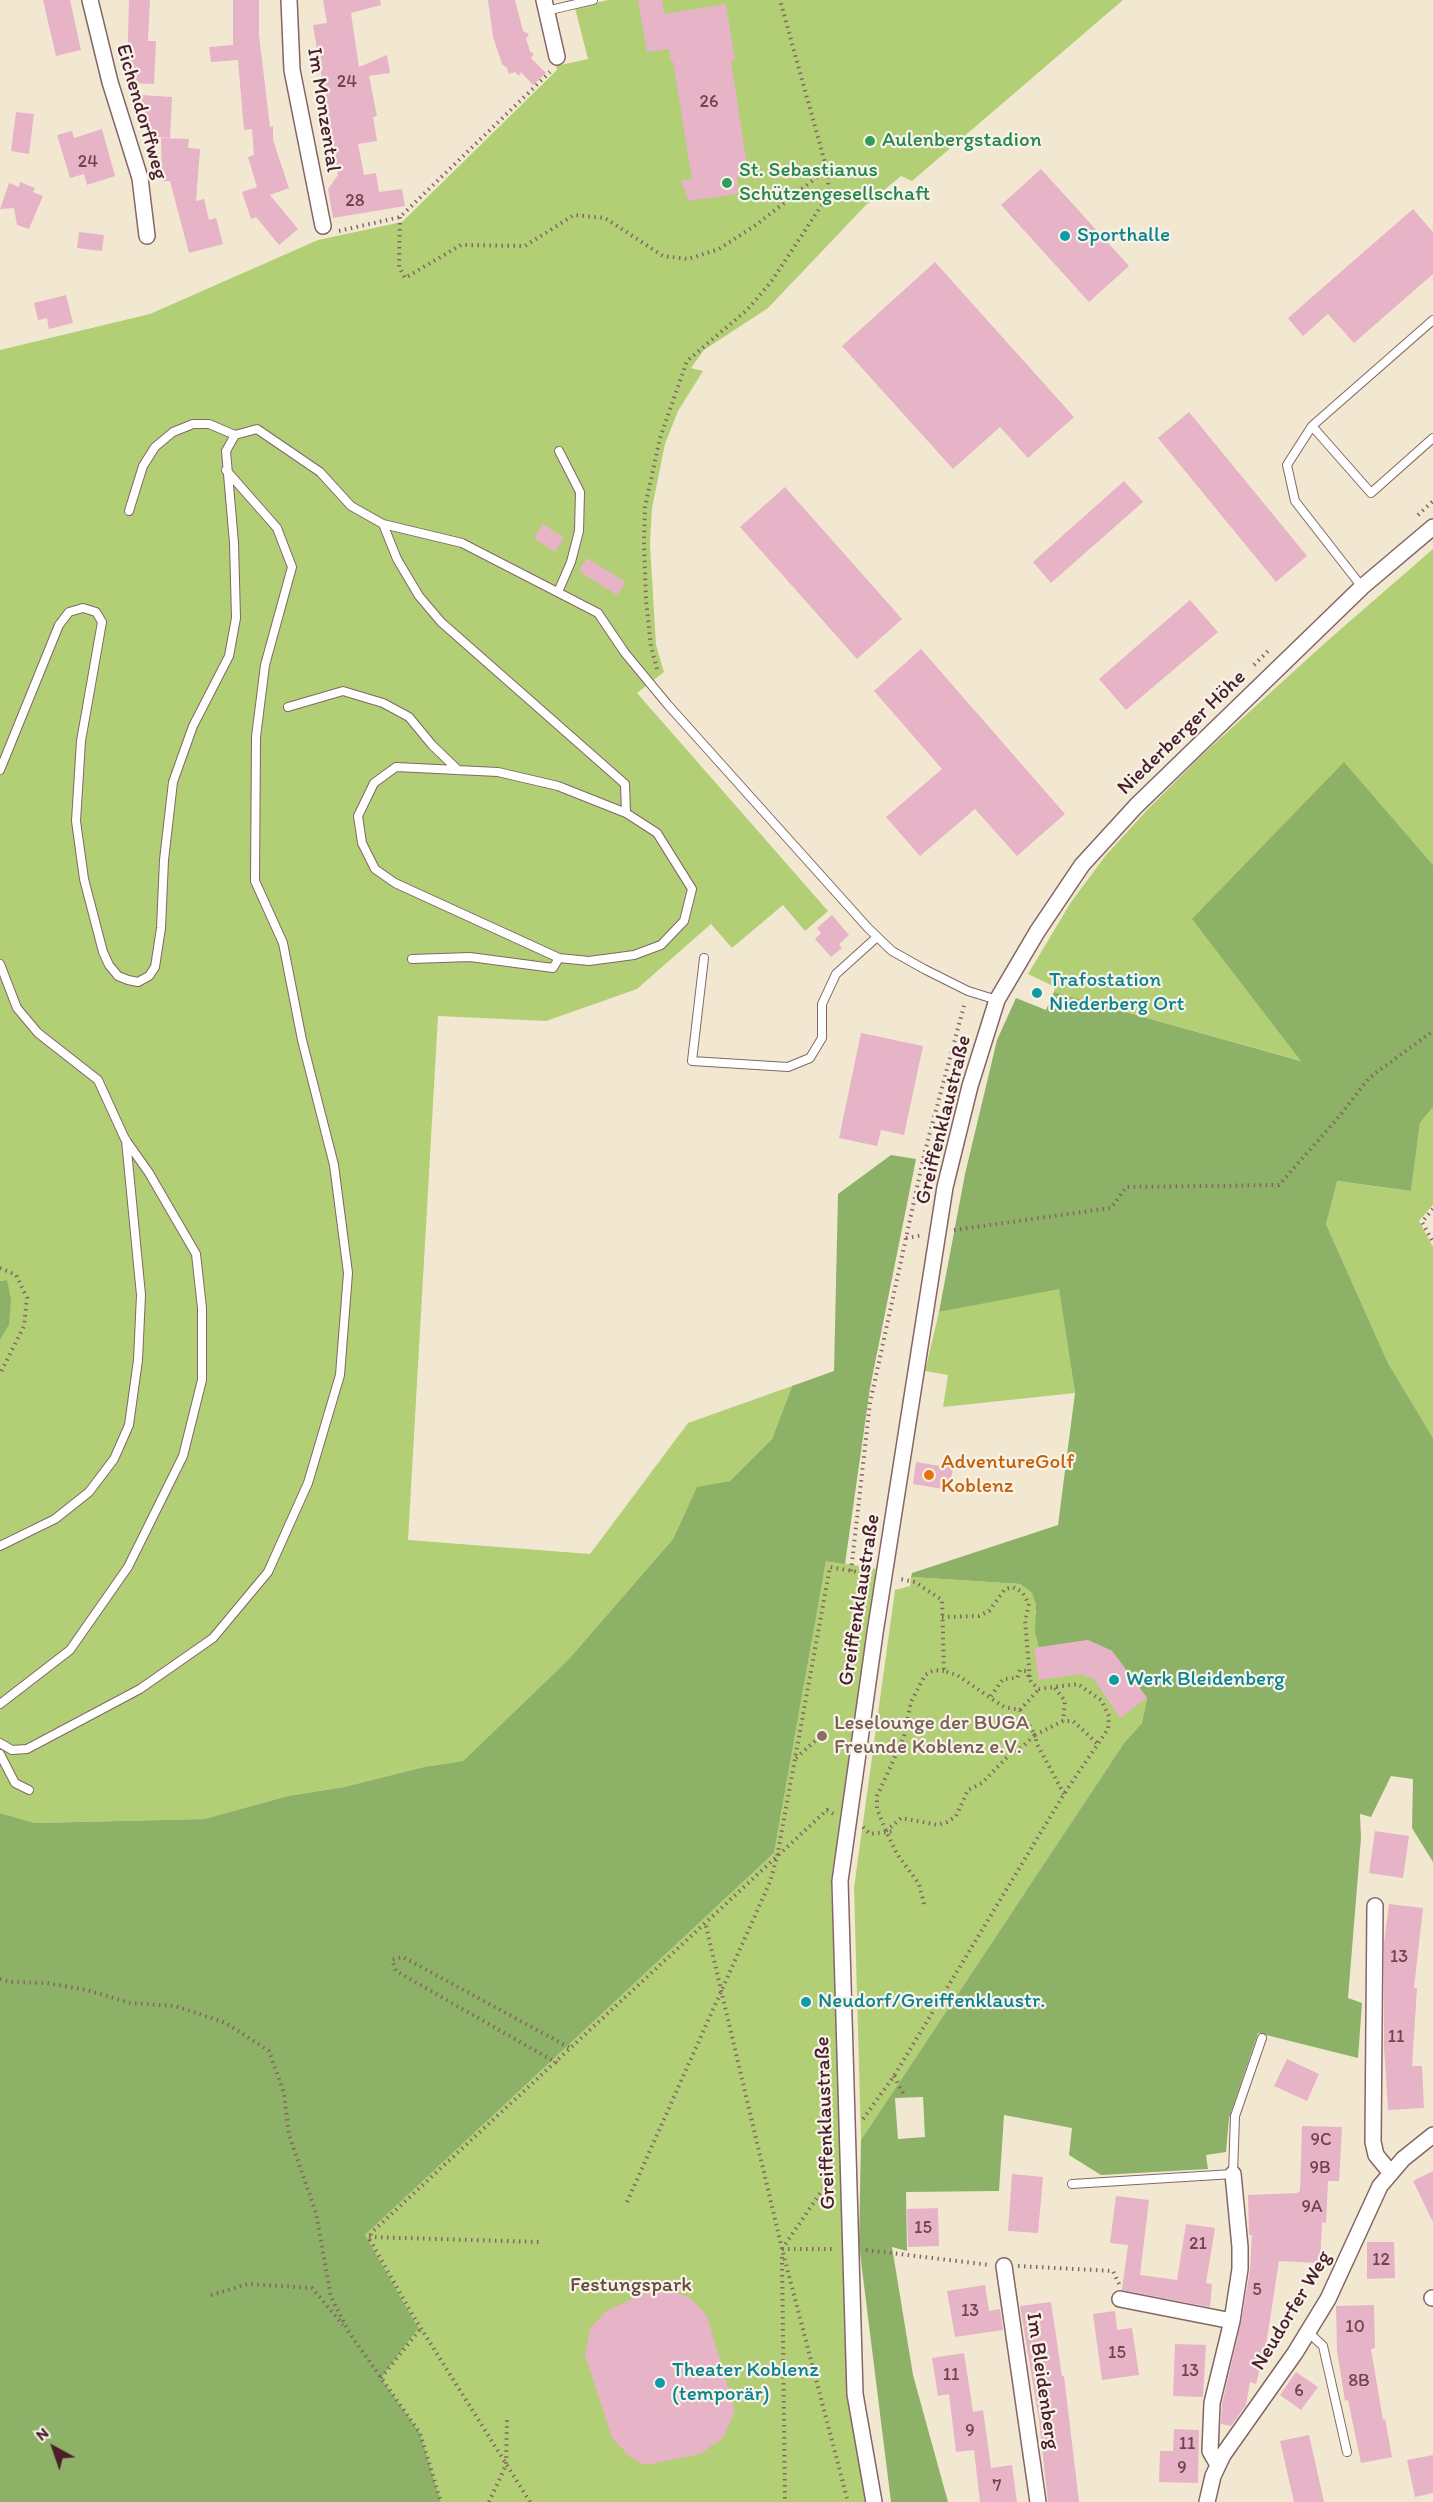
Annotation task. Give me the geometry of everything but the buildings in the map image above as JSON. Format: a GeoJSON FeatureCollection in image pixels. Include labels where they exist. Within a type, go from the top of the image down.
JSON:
{"type":"FeatureCollection","features":[{"type":"Feature","properties":{"kind":"street","name":"Eichendorffweg"},"geometry":{"type":"LineString","coordinates":[[90,0],[110,82],[140,178],[147,236]]}},
{"type":"Feature","properties":{"kind":"street","name":"Im Monzental"},"geometry":{"type":"LineString","coordinates":[[289,0],[292,70],[323,226]]}},
{"type":"Feature","properties":{"kind":"street"},"geometry":{"type":"LineString","coordinates":[[545,5],[557,57]]}},
{"type":"Feature","properties":{"kind":"street","name":"Niederberger Höhe"},"geometry":{"type":"LineString","coordinates":[[997,1000],[1037,932],[1082,865],[1136,806],[1362,587],[1433,526]]}},
{"type":"Feature","properties":{"kind":"street","name":"Greiffenklaustraße"},"geometry":{"type":"LineString","coordinates":[[874,2502],[855,2394],[840,1881],[945,1187],[967,1098],[997,1000]]}},
{"type":"Feature","properties":{"kind":"street"},"geometry":{"type":"LineString","coordinates":[[1375,1906],[1373,2142],[1376,2154],[1390,2172]]}},
{"type":"Feature","properties":{"kind":"street","name":"Neudorfer Weg"},"geometry":{"type":"LineString","coordinates":[[1218,2465],[1308,2332],[1342,2272],[1380,2186],[1390,2172],[1433,2135]]}},
{"type":"Feature","properties":{"kind":"street"},"geometry":{"type":"LineString","coordinates":[[1207,2502],[1218,2465],[1210,2451],[1212,2403],[1238,2293],[1240,2247],[1233,2174]]}},
{"type":"Feature","properties":{"kind":"street","name":"Im Bleidenberg"},"geometry":{"type":"LineString","coordinates":[[1004,2266],[1038,2502]]}},
{"type":"Feature","properties":{"kind":"street"},"geometry":{"type":"LineString","coordinates":[[1120,2299],[1232,2321]]}},
{"type":"Feature","properties":{"kind":"lane"},"geometry":{"type":"LineString","coordinates":[[545,5],[593,0]]}},
{"type":"Feature","properties":{"kind":"lane"},"geometry":{"type":"LineString","coordinates":[[1362,587],[1295,501],[1287,465],[1312,426],[1433,320]]}},
{"type":"Feature","properties":{"kind":"lane"},"geometry":{"type":"LineString","coordinates":[[129,511],[143,466],[155,447],[173,432],[193,424],[209,424],[235,435],[257,429],[320,472],[351,506],[383,524],[462,543],[598,613],[625,653],[668,705],[877,937],[892,951],[968,991],[997,1000]]}},
{"type":"Feature","properties":{"kind":"lane"},"geometry":{"type":"LineString","coordinates":[[1312,426],[1371,493],[1433,438]]}},
{"type":"Feature","properties":{"kind":"lane"},"geometry":{"type":"LineString","coordinates":[[0,770],[59,625],[69,612],[83,608],[96,612],[102,622],[81,741],[76,821],[84,879],[103,952],[110,965],[118,976],[128,980],[138,982],[149,976],[155,967],[161,928],[164,860],[173,782],[193,726],[229,656],[236,618],[234,543],[225,470],[226,451],[235,435]]}},
{"type":"Feature","properties":{"kind":"lane"},"geometry":{"type":"LineString","coordinates":[[558,592],[571,562],[579,531],[580,492],[559,451]]}},
{"type":"Feature","properties":{"kind":"lane"},"geometry":{"type":"LineString","coordinates":[[0,1743],[12,1750],[27,1749],[140,1689],[213,1638],[268,1572],[308,1483],[340,1375],[348,1273],[334,1165],[302,1040],[283,942],[255,881],[256,737],[265,665],[292,567],[277,528],[225,470]]}},
{"type":"Feature","properties":{"kind":"lane"},"geometry":{"type":"LineString","coordinates":[[383,524],[397,559],[413,586],[441,622],[625,783],[626,813]]}},
{"type":"Feature","properties":{"kind":"lane"},"geometry":{"type":"LineString","coordinates":[[288,707],[343,691],[383,703],[409,717],[432,745],[458,770]]}},
{"type":"Feature","properties":{"kind":"lane"},"geometry":{"type":"LineString","coordinates":[[396,767],[498,772],[558,786],[626,813],[657,833],[682,869],[692,889],[684,921],[661,945],[634,955],[589,961],[559,958],[395,883],[375,869],[362,843],[358,816],[374,783],[396,767]]}},
{"type":"Feature","properties":{"kind":"lane"},"geometry":{"type":"LineString","coordinates":[[704,958],[692,1061],[788,1067],[810,1058],[822,1038],[822,1005],[836,974],[877,937]]}},
{"type":"Feature","properties":{"kind":"lane"},"geometry":{"type":"LineString","coordinates":[[412,960],[470,957],[553,968],[559,958]]}},
{"type":"Feature","properties":{"kind":"lane"},"geometry":{"type":"LineString","coordinates":[[0,964],[17,1008],[39,1033],[98,1080],[125,1139],[149,1173],[196,1254],[202,1308],[202,1380],[183,1456],[128,1567],[70,1650],[0,1704]]}},
{"type":"Feature","properties":{"kind":"lane"},"geometry":{"type":"LineString","coordinates":[[0,1546],[55,1518],[89,1492],[114,1459],[129,1425],[138,1360],[141,1294],[125,1139]]}},
{"type":"Feature","properties":{"kind":"lane"},"geometry":{"type":"LineString","coordinates":[[0,1754],[15,1783],[29,1790]]}},
{"type":"Feature","properties":{"kind":"lane"},"geometry":{"type":"LineString","coordinates":[[1072,2184],[1233,2174],[1235,2116],[1262,2038]]}},
{"type":"Feature","properties":{"kind":"lane"},"geometry":{"type":"LineString","coordinates":[[1308,2332],[1323,2346],[1347,2452]]}},
{"type":"Feature","properties":{"kind":"path"},"geometry":{"type":"LineString","coordinates":[[657,670],[651,647],[645,600],[645,507],[660,438],[687,361],[747,309],[771,282],[829,194],[827,170],[780,0]]}},
{"type":"Feature","properties":{"kind":"path"},"geometry":{"type":"LineString","coordinates":[[355,228],[400,217],[552,70],[557,57]]}},
{"type":"Feature","properties":{"kind":"path"},"geometry":{"type":"LineString","coordinates":[[400,217],[399,267],[405,278],[461,245],[525,246],[574,215],[605,218],[663,256],[688,259],[719,249],[756,225],[827,170]]}},
{"type":"Feature","properties":{"kind":"path"},"geometry":{"type":"LineString","coordinates":[[850,1571],[870,1403],[925,1150],[968,991]]}},
{"type":"Feature","properties":{"kind":"path"},"geometry":{"type":"LineString","coordinates":[[906,1238],[1111,1209],[1126,1186],[1279,1185],[1337,1119],[1369,1078],[1433,1031]]}},
{"type":"Feature","properties":{"kind":"path"},"geometry":{"type":"LineString","coordinates":[[1433,1209],[1422,1222],[1433,1242]]}},
{"type":"Feature","properties":{"kind":"path"},"geometry":{"type":"LineString","coordinates":[[0,1268],[16,1275],[27,1298],[24,1326],[0,1374]]}},
{"type":"Feature","properties":{"kind":"path"},"geometry":{"type":"LineString","coordinates":[[627,2202],[770,1882],[777,1857],[830,1567],[915,1582],[942,1599],[944,1671]]}},
{"type":"Feature","properties":{"kind":"path"},"geometry":{"type":"LineString","coordinates":[[942,1617],[979,1616],[989,1611],[1005,1589],[1013,1587],[1022,1592],[1029,1604],[1025,1620],[1031,1682]]}},
{"type":"Feature","properties":{"kind":"path"},"geometry":{"type":"LineString","coordinates":[[924,1904],[919,1884],[897,1854],[877,1809],[878,1787],[904,1737],[911,1702],[924,1675],[934,1670],[957,1675],[1004,1707],[1020,1710],[1064,1794]]}},
{"type":"Feature","properties":{"kind":"path"},"geometry":{"type":"LineString","coordinates":[[991,1696],[1003,1679],[1017,1678],[1020,1671],[1026,1671],[1031,1682],[1040,1689]]}},
{"type":"Feature","properties":{"kind":"path"},"geometry":{"type":"LineString","coordinates":[[848,2135],[863,2120],[894,2076],[1064,1794],[1108,1729],[1109,1716],[1101,1700],[1078,1684],[1040,1689],[1020,1710]]}},
{"type":"Feature","properties":{"kind":"path"},"geometry":{"type":"LineString","coordinates":[[1055,1687],[1065,1701],[1063,1721]]}},
{"type":"Feature","properties":{"kind":"path"},"geometry":{"type":"LineString","coordinates":[[886,1831],[902,1818],[938,1825],[947,1822],[956,1816],[968,1790],[982,1784],[1013,1751],[1021,1748],[1035,1735],[1063,1721],[1072,1721],[1098,1744]]}},
{"type":"Feature","properties":{"kind":"path"},"geometry":{"type":"LineString","coordinates":[[795,1758],[815,1741]]}},
{"type":"Feature","properties":{"kind":"path"},"geometry":{"type":"LineString","coordinates":[[369,2237],[706,1926],[827,1810]]}},
{"type":"Feature","properties":{"kind":"path"},"geometry":{"type":"LineString","coordinates":[[860,1824],[870,1834],[895,1831]]}},
{"type":"Feature","properties":{"kind":"path"},"geometry":{"type":"LineString","coordinates":[[706,1926],[782,2249],[848,2502]]}},
{"type":"Feature","properties":{"kind":"path"},"geometry":{"type":"LineString","coordinates":[[557,2063],[396,1971],[392,1960],[403,1957],[572,2049]]}},
{"type":"Feature","properties":{"kind":"path"},"geometry":{"type":"LineString","coordinates":[[0,1979],[9,1982],[47,1983],[87,1990],[130,2004],[175,2006],[226,2023],[269,2051],[284,2093],[289,2135],[316,2213],[331,2297],[350,2332],[420,2433],[441,2502]]}},
{"type":"Feature","properties":{"kind":"path"},"geometry":{"type":"LineString","coordinates":[[894,2076],[905,2097]]}},
{"type":"Feature","properties":{"kind":"path"},"geometry":{"type":"LineString","coordinates":[[785,2502],[782,2249],[849,2152]]}},
{"type":"Feature","properties":{"kind":"path"},"geometry":{"type":"LineString","coordinates":[[369,2237],[540,2242]]}},
{"type":"Feature","properties":{"kind":"path"},"geometry":{"type":"LineString","coordinates":[[369,2237],[421,2328],[530,2502]]}},
{"type":"Feature","properties":{"kind":"path"},"geometry":{"type":"LineString","coordinates":[[782,2249],[852,2248],[1004,2266]]}},
{"type":"Feature","properties":{"kind":"path"},"geometry":{"type":"LineString","coordinates":[[1023,2266],[1113,2271],[1119,2279],[1120,2299]]}},
{"type":"Feature","properties":{"kind":"path"},"geometry":{"type":"LineString","coordinates":[[211,2295],[248,2284],[312,2288],[350,2332]]}},
{"type":"Feature","properties":{"kind":"path"},"geometry":{"type":"LineString","coordinates":[[381,2378],[421,2328]]}},
{"type":"Feature","properties":{"kind":"path"},"geometry":{"type":"LineString","coordinates":[[491,2501],[506,2465],[507,2420]]}},
{"type":"Feature","properties":{"kind":"green space"},"geometry":{"type":"Polygon","coordinates":[[[608,0],[1123,0],[912,181],[901,176],[865,206],[768,308],[704,350],[691,368],[703,371],[678,411],[665,444],[652,508],[650,544],[656,645],[664,672],[637,693],[828,911],[805,931],[783,905],[732,948],[711,924],[637,989],[546,1021],[438,1016],[408,1540],[590,1554],[688,1423],[792,1386],[772,1439],[730,1481],[697,1488],[673,1539],[568,1660],[463,1761],[424,1767],[344,1787],[288,1796],[204,1819],[35,1823],[0,1813],[0,1340],[9,1325],[7,1280],[0,1281],[0,350],[150,314],[318,240],[402,222],[557,70],[556,66],[588,59],[575,8],[608,0]]]}},
{"type":"Feature","properties":{"kind":"green space"},"geometry":{"type":"Polygon","coordinates":[[[1433,549],[1433,865],[1344,763],[1302,1061],[1054,992],[1055,987],[1028,974],[1071,902],[1106,855],[1148,809],[1202,755],[1326,642],[1433,549]]]}},
{"type":"Feature","properties":{"kind":"green space"},"geometry":{"type":"Polygon","coordinates":[[[1344,762],[1433,865],[1433,1107],[1420,1123],[1411,1191],[1337,1181],[1326,1224],[1388,1363],[1433,1438],[1433,1862],[1412,1828],[1413,1779],[1391,1776],[1371,1817],[1360,1814],[1361,1838],[1348,1998],[1362,2003],[1358,2058],[1258,2033],[1229,2118],[1226,2152],[1206,2155],[1208,2169],[1101,2175],[1069,2155],[1072,2128],[1004,2115],[999,2191],[906,2192],[907,2251],[892,2247],[913,2375],[948,2502],[891,2502],[859,2245],[861,2140],[1124,1743],[1142,1723],[1147,1698],[1112,1651],[1088,1640],[1039,1647],[1035,1633],[1036,1604],[1032,1593],[1020,1584],[911,1577],[912,1573],[1058,1525],[1075,1393],[1059,1289],[939,1312],[965,1174],[997,1040],[1016,998],[1046,1010],[1054,992],[1301,1061],[1192,919],[1344,762]],[[923,2097],[895,2098],[898,2139],[925,2137],[923,2097]]]}},
{"type":"Feature","properties":{"kind":"green space"},"geometry":{"type":"Polygon","coordinates":[[[1433,1107],[1433,1205],[1419,1221],[1433,1247],[1433,1438],[1388,1363],[1326,1224],[1336,1181],[1411,1191],[1420,1123],[1433,1107]]]}},
{"type":"Feature","properties":{"kind":"green space"},"geometry":{"type":"Polygon","coordinates":[[[891,1155],[916,1159],[870,1388],[845,1564],[826,1561],[774,1853],[365,2235],[418,2328],[381,2378],[420,2433],[441,2502],[0,2502],[0,1813],[35,1823],[204,1819],[288,1796],[344,1787],[424,1767],[463,1761],[568,1660],[673,1539],[697,1487],[730,1481],[772,1439],[792,1386],[834,1371],[838,1194],[891,1155]]]}},
{"type":"Feature","properties":{"kind":"green space"},"geometry":{"type":"Polygon","coordinates":[[[7,1280],[11,1299],[9,1325],[0,1340],[0,1281],[7,1280]]]}},
{"type":"Feature","properties":{"kind":"green space"},"geometry":{"type":"Polygon","coordinates":[[[1059,1288],[1075,1393],[943,1407],[948,1375],[925,1371],[939,1312],[1059,1288]]]}},
{"type":"Feature","properties":{"kind":"green space","name":"Festungspark"},"geometry":{"type":"Polygon","coordinates":[[[826,1560],[876,1569],[831,1881],[840,2130],[870,2502],[441,2502],[420,2433],[381,2378],[365,2235],[774,1853],[826,1560]]]}},
{"type":"Feature","properties":{"kind":"green space"},"geometry":{"type":"Polygon","coordinates":[[[911,1577],[1020,1584],[1032,1593],[1037,1604],[1035,1614],[1112,1651],[1147,1698],[1142,1723],[1124,1743],[861,2140],[854,1888],[895,1590],[910,1586],[911,1577]]]}},
{"type":"Feature","properties":{"kind":"place","name":"Aulenbergstadion"},"geometry":{"type":"Point","coordinates":[870,141]}},
{"type":"Feature","properties":{"kind":"place","name":"St. Sebastianus Schützengesellschaft"},"geometry":{"type":"Point","coordinates":[727,183]}},
{"type":"Feature","properties":{"kind":"place","name":"Sporthalle"},"geometry":{"type":"Point","coordinates":[1065,236]}},
{"type":"Feature","properties":{"kind":"place","name":"Trafostation Niederberg Ort"},"geometry":{"type":"Point","coordinates":[1037,993]}},
{"type":"Feature","properties":{"kind":"place","name":"AdventureGolf Koblenz"},"geometry":{"type":"Point","coordinates":[929,1475]}},
{"type":"Feature","properties":{"kind":"place","name":"Werk Bleidenberg"},"geometry":{"type":"Point","coordinates":[1114,1680]}},
{"type":"Feature","properties":{"kind":"place","name":"Leselounge der BUGA Freunde Koblenz e.V."},"geometry":{"type":"Point","coordinates":[822,1736]}},
{"type":"Feature","properties":{"kind":"place","name":"Neudorf/Greiffenklaustr."},"geometry":{"type":"Point","coordinates":[806,2002]}},
{"type":"Feature","properties":{"kind":"place","name":"Theater Koblenz (temporär)"},"geometry":{"type":"Point","coordinates":[660,2383]}}]}
